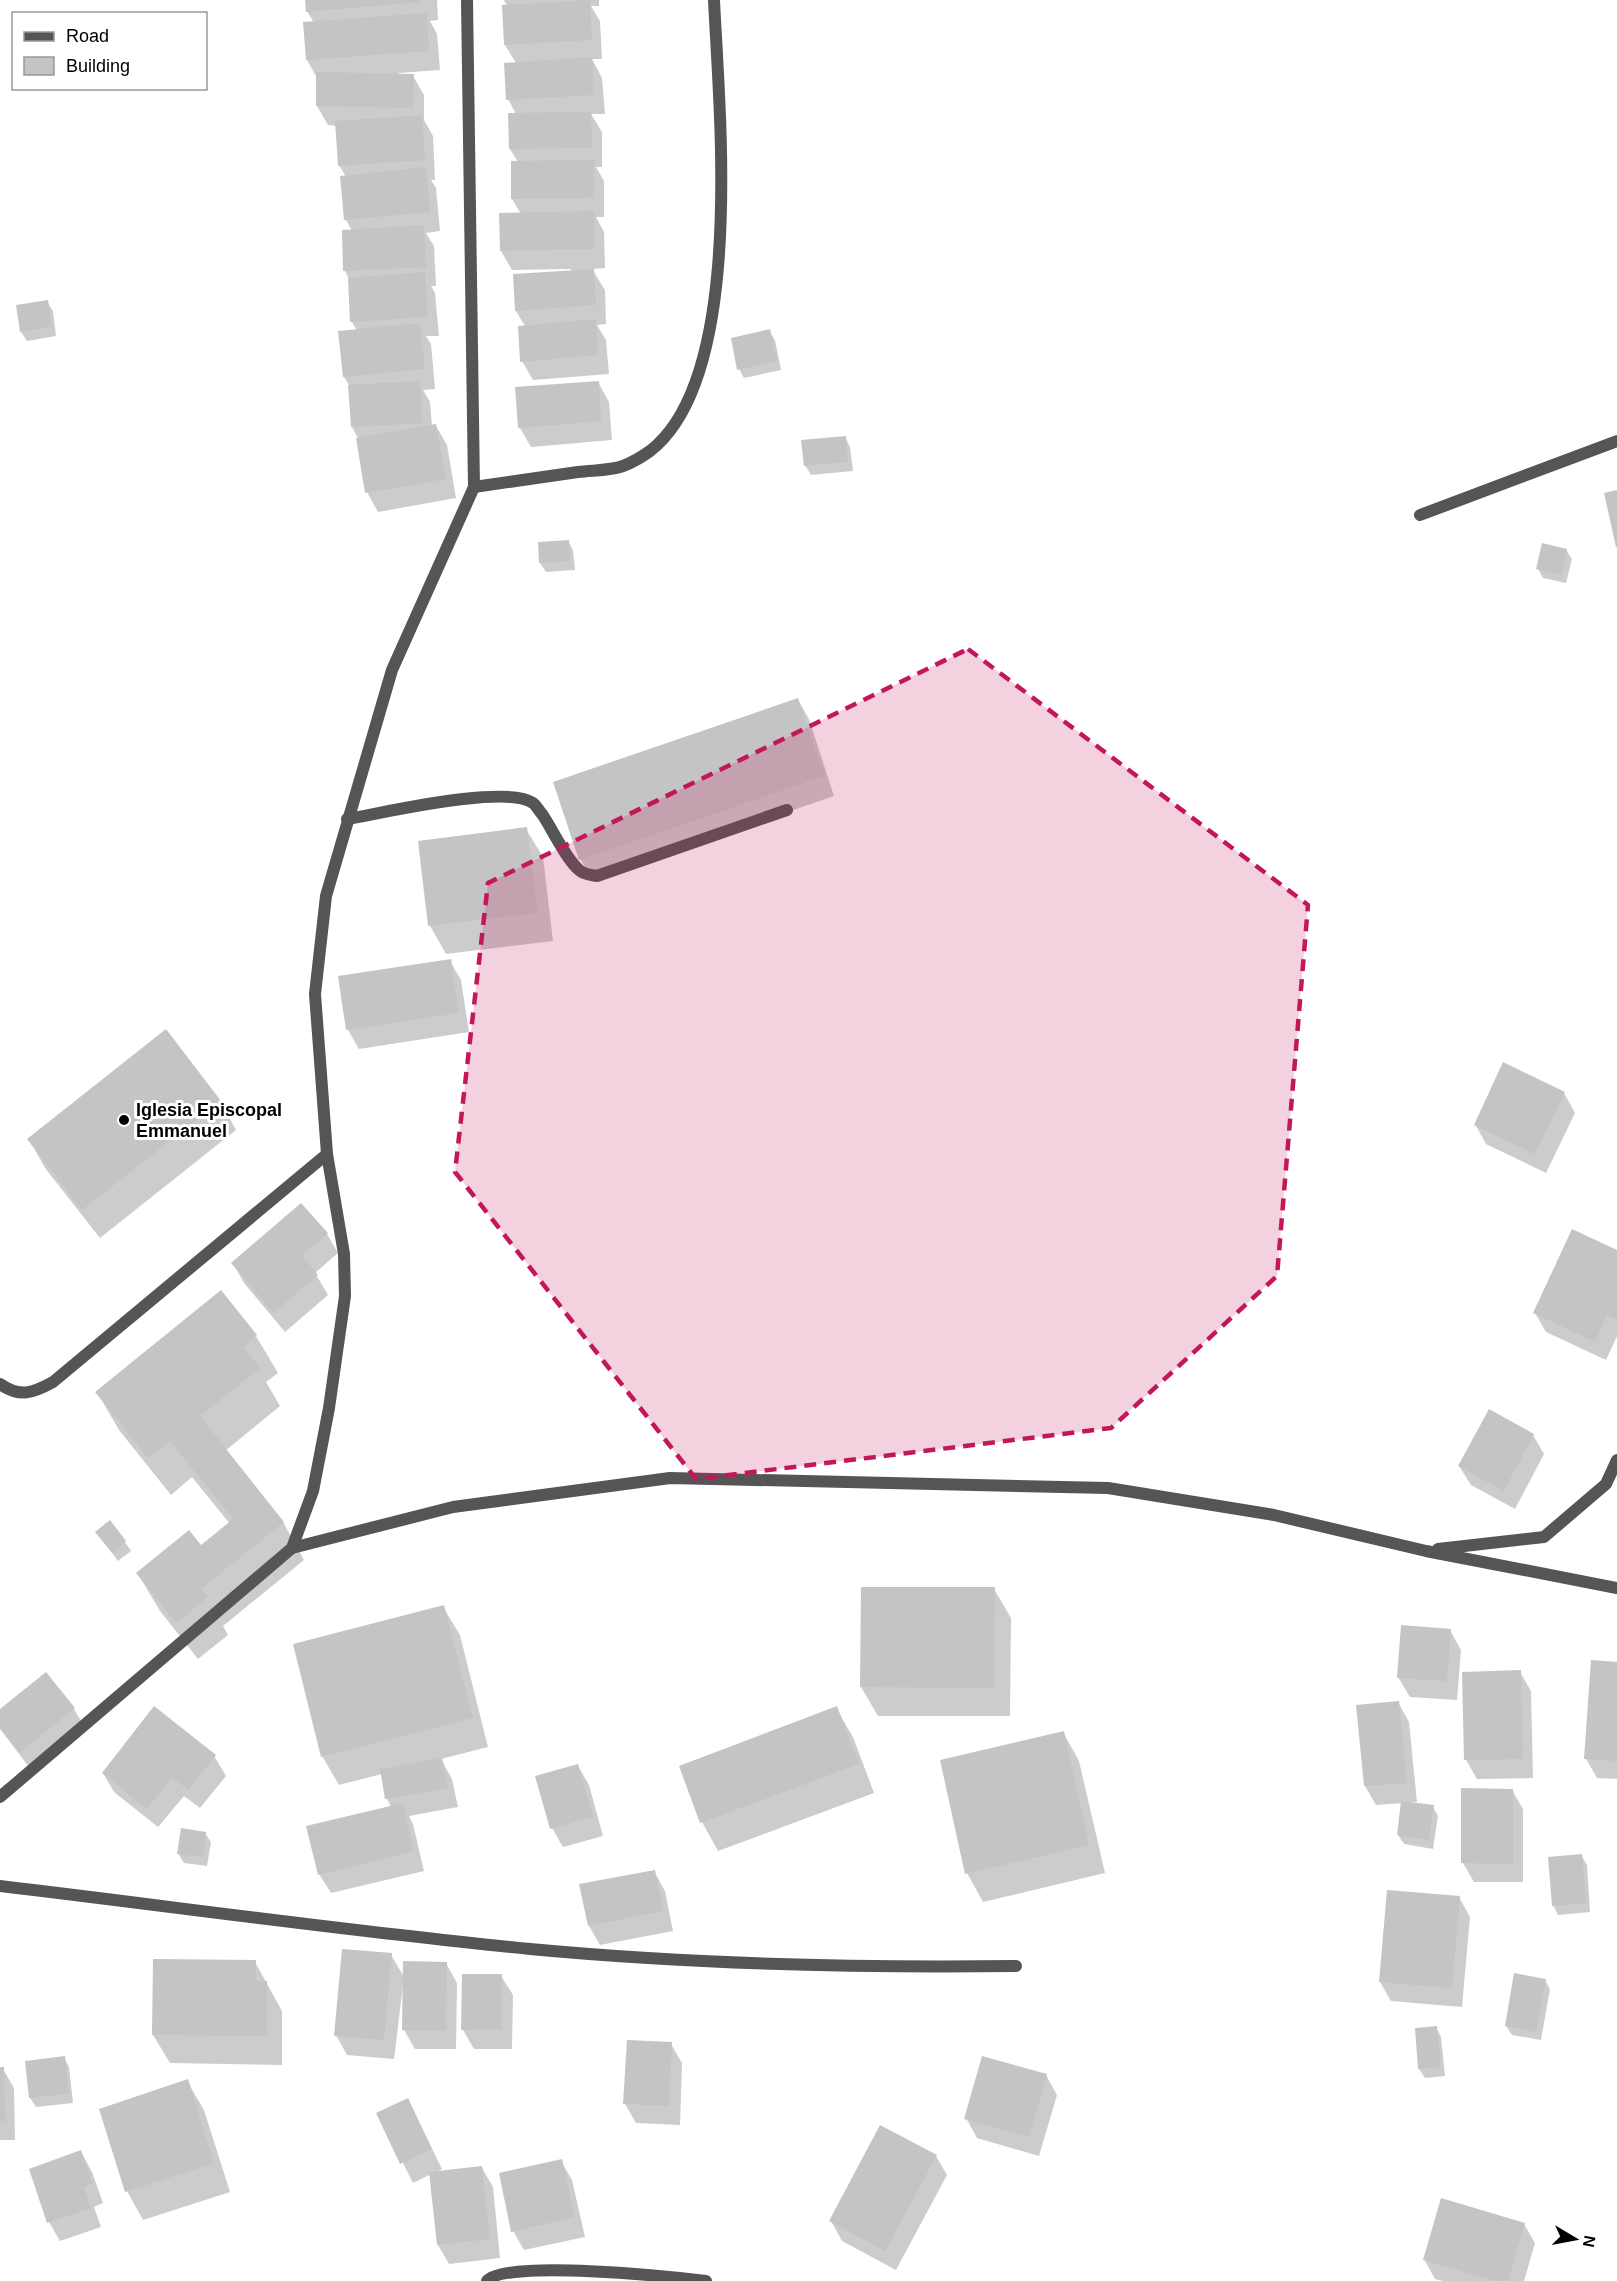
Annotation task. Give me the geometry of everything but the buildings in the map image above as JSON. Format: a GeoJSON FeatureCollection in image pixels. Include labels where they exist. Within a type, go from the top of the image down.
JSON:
{"type":"FeatureCollection","features":[{"type":"Feature","properties":{"kind":"street"},"geometry":{"type":"LineString","coordinates":[[292,1548],[313,1491],[329,1408],[345,1296],[344,1254],[327,1154],[315,994],[326,896],[392,670],[474,487],[467,0]]}},
{"type":"Feature","properties":{"kind":"street"},"geometry":{"type":"LineString","coordinates":[[474,487],[623,466],[650,451],[682,414],[702,365],[715,297],[723,187],[714,0]]}},
{"type":"Feature","properties":{"kind":"street"},"geometry":{"type":"LineString","coordinates":[[1420,515],[1617,441]]}},
{"type":"Feature","properties":{"kind":"street"},"geometry":{"type":"LineString","coordinates":[[347,819],[495,795],[515,797],[533,803],[553,828],[569,859],[582,873],[597,876],[787,810]]}},
{"type":"Feature","properties":{"kind":"street"},"geometry":{"type":"LineString","coordinates":[[0,1384],[9,1390],[23,1394],[36,1392],[53,1382],[327,1154]]}},
{"type":"Feature","properties":{"kind":"street"},"geometry":{"type":"LineString","coordinates":[[1426,1551],[1544,1537],[1606,1484],[1617,1460]]}},
{"type":"Feature","properties":{"kind":"street"},"geometry":{"type":"LineString","coordinates":[[0,1797],[292,1548],[453,1507],[670,1478],[1108,1488],[1274,1515],[1426,1551],[1617,1588]]}},
{"type":"Feature","properties":{"kind":"street"},"geometry":{"type":"LineString","coordinates":[[0,1886],[315,1926],[530,1949],[691,1961],[944,1967],[1016,1966]]}},
{"type":"Feature","properties":{"kind":"street"},"geometry":{"type":"LineString","coordinates":[[487,2281],[490,2277],[510,2271],[632,2272],[706,2281]]}},
{"type":"Feature","properties":{"kind":"highlighted area"},"geometry":{"type":"Polygon","coordinates":[[[968,649],[1308,905],[1277,1276],[1111,1428],[696,1479],[455,1172],[488,883],[968,649]]]}},
{"type":"Feature","properties":{"kind":"place","name":"Iglesia Episcopal Emmanuel"},"geometry":{"type":"Point","coordinates":[124,1120]}}]}
